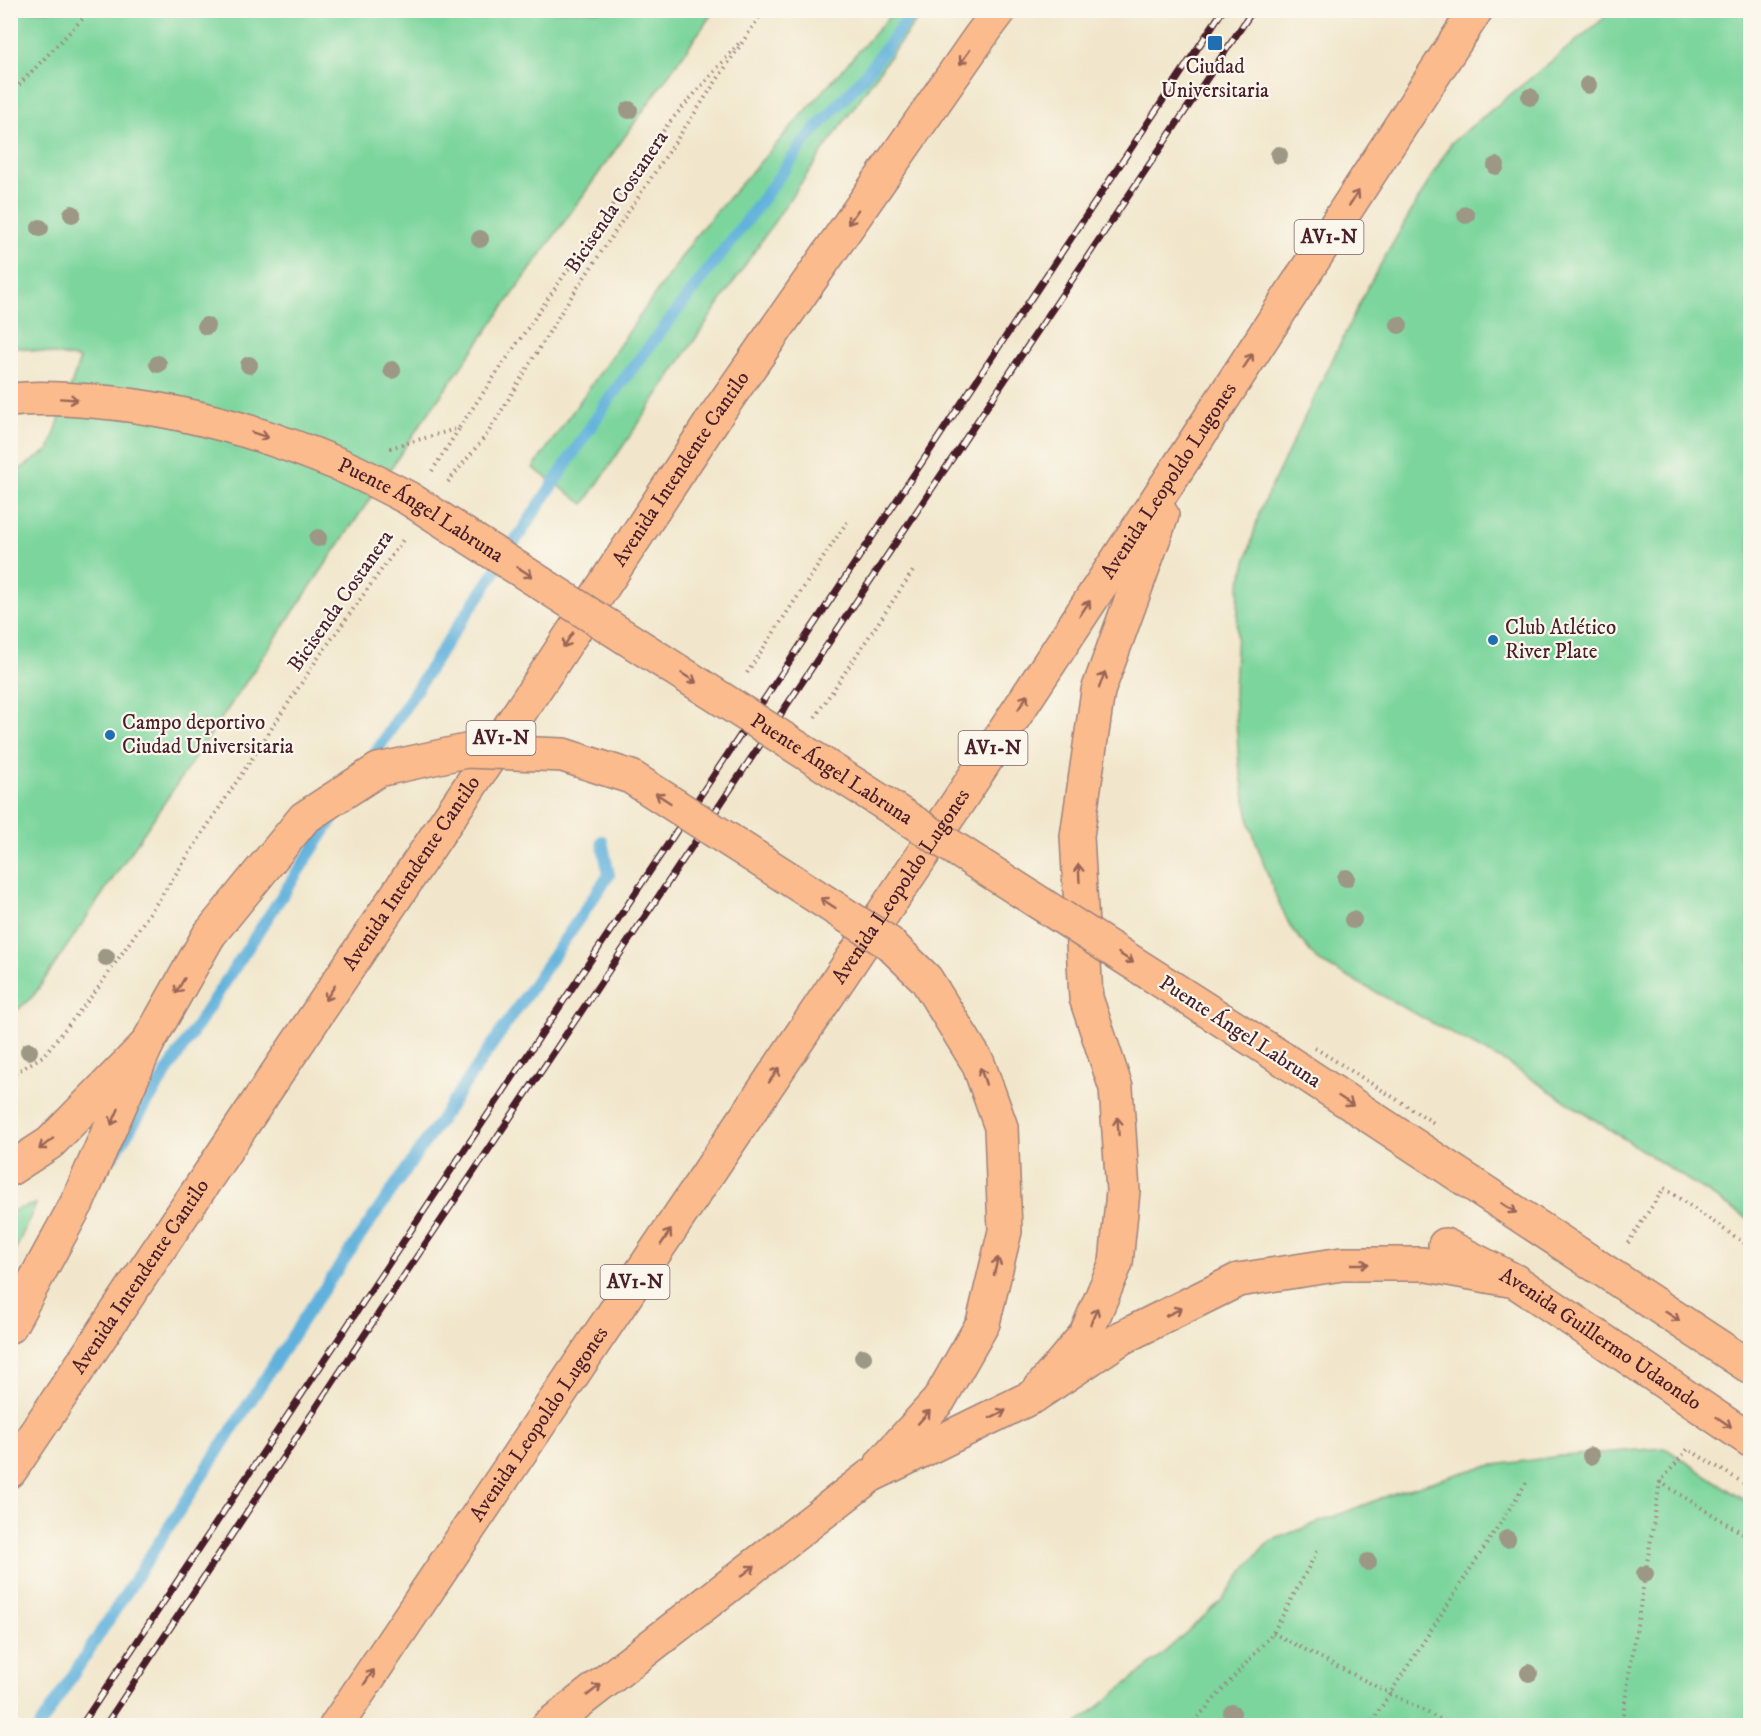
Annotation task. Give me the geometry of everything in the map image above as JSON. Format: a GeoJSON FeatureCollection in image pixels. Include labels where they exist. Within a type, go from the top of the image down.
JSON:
{"type":"FeatureCollection","features":[{"type":"Feature","properties":{"kind":"main road","name":"Avenida Intendente Cantilo"},"geometry":{"type":"LineString","coordinates":[[10,1471],[554,661],[714,418],[1000,10]]}},
{"type":"Feature","properties":{"kind":"main road","name":"Avenida Leopoldo Lugones"},"geometry":{"type":"LineString","coordinates":[[336,1725],[958,802],[1476,10]]}},
{"type":"Feature","properties":{"kind":"main road","name":"Puente Ángel Labruna"},"geometry":{"type":"LineString","coordinates":[[10,400],[60,399],[128,404],[194,416],[270,438],[339,465],[408,498],[1280,1058],[1750,1367]]}},
{"type":"Feature","properties":{"kind":"main road"},"geometry":{"type":"LineString","coordinates":[[1034,1396],[1086,1334],[1116,1263],[1123,1191],[1116,1088],[1086,998],[1077,836],[1098,691],[1181,463]]}},
{"type":"Feature","properties":{"kind":"main road"},"geometry":{"type":"LineString","coordinates":[[10,1326],[77,1203],[147,1044],[209,935],[304,818],[378,770],[466,751],[563,755],[631,777],[889,943],[926,979],[978,1063],[1001,1127],[1005,1231],[983,1323],[939,1400],[870,1476],[548,1725]]}},
{"type":"Feature","properties":{"kind":"main road"},"geometry":{"type":"LineString","coordinates":[[10,1169],[50,1143],[147,1044]]}},
{"type":"Feature","properties":{"kind":"main road","name":"Avenida Guillermo Udaondo"},"geometry":{"type":"LineString","coordinates":[[1445,1245],[1515,1281],[1750,1440]]}},
{"type":"Feature","properties":{"kind":"main road"},"geometry":{"type":"LineString","coordinates":[[870,1476],[1034,1396],[1123,1337],[1238,1280],[1342,1264],[1422,1264],[1515,1281]]}},
{"type":"Feature","properties":{"kind":"path"},"geometry":{"type":"LineString","coordinates":[[10,89],[13,91],[91,10]]}},
{"type":"Feature","properties":{"kind":"path","name":"Bicisenda Costanera"},"geometry":{"type":"LineString","coordinates":[[443,488],[488,433],[564,306],[764,10]]}},
{"type":"Feature","properties":{"kind":"path"},"geometry":{"type":"LineString","coordinates":[[383,450],[459,428],[668,124],[750,31]]}},
{"type":"Feature","properties":{"kind":"path"},"geometry":{"type":"LineString","coordinates":[[742,681],[847,522]]}},
{"type":"Feature","properties":{"kind":"path","name":"Bicisenda Costanera"},"geometry":{"type":"LineString","coordinates":[[10,1076],[43,1056],[96,991],[318,658],[407,534]]}},
{"type":"Feature","properties":{"kind":"path"},"geometry":{"type":"LineString","coordinates":[[809,726],[915,568]]}},
{"type":"Feature","properties":{"kind":"path"},"geometry":{"type":"LineString","coordinates":[[1625,1246],[1664,1188],[1750,1247]]}},
{"type":"Feature","properties":{"kind":"path"},"geometry":{"type":"LineString","coordinates":[[1621,1725],[1660,1482],[1688,1449],[1750,1487]]}},
{"type":"Feature","properties":{"kind":"path"},"geometry":{"type":"LineString","coordinates":[[1369,1725],[1528,1480]]}},
{"type":"Feature","properties":{"kind":"path"},"geometry":{"type":"LineString","coordinates":[[1660,1482],[1750,1539]]}},
{"type":"Feature","properties":{"kind":"path"},"geometry":{"type":"LineString","coordinates":[[1190,1725],[1273,1633],[1319,1548]]}},
{"type":"Feature","properties":{"kind":"path"},"geometry":{"type":"LineString","coordinates":[[1273,1633],[1453,1725]]}},
{"type":"Feature","properties":{"kind":"green space"},"geometry":{"type":"Polygon","coordinates":[[[895,10],[924,11],[789,200],[584,504],[533,468],[701,229],[895,10]]]}},
{"type":"Feature","properties":{"kind":"green space","name":"Campo deportivo Ciudad Universitaria"},"geometry":{"type":"Polygon","coordinates":[[[10,11],[714,11],[422,422],[34,995],[11,1016],[11,475],[49,450],[80,359],[11,346],[10,11]]]}},
{"type":"Feature","properties":{"kind":"green space","name":"Club Atlético River Plate"},"geometry":{"type":"Polygon","coordinates":[[[1613,11],[1750,11],[1750,1220],[1510,1065],[1318,961],[1291,928],[1274,892],[1250,825],[1239,764],[1234,691],[1239,588],[1260,510],[1367,288],[1451,143],[1613,11]]]}},
{"type":"Feature","properties":{"kind":"green space"},"geometry":{"type":"Polygon","coordinates":[[[36,1204],[11,1260],[11,1211],[36,1204]]]}},
{"type":"Feature","properties":{"kind":"green space"},"geometry":{"type":"Polygon","coordinates":[[[1665,1448],[1750,1504],[1750,1725],[1076,1725],[1157,1659],[1222,1600],[1248,1565],[1270,1541],[1395,1493],[1481,1467],[1561,1456],[1665,1448]]]}},
{"type":"Feature","properties":{"kind":"waterway"},"geometry":{"type":"LineString","coordinates":[[367,766],[611,396],[754,211],[804,142],[862,79],[915,10]]}},
{"type":"Feature","properties":{"kind":"waterway"},"geometry":{"type":"LineString","coordinates":[[113,1156],[341,806]]}},
{"type":"Feature","properties":{"kind":"waterway"},"geometry":{"type":"LineString","coordinates":[[40,1726],[306,1315],[609,875],[602,841]]}},
{"type":"Feature","properties":{"kind":"railway"},"geometry":{"type":"LineString","coordinates":[[81,1726],[1223,10]]}},
{"type":"Feature","properties":{"kind":"railway"},"geometry":{"type":"LineString","coordinates":[[105,1726],[377,1316],[1253,10]]}},
{"type":"Feature","properties":{"kind":"place","name":"Ciudad Universitaria"},"geometry":{"type":"Point","coordinates":[1215,43]}},
{"type":"Feature","properties":{"kind":"place","name":"Club Atlético River Plate"},"geometry":{"type":"Point","coordinates":[1493,640]}},
{"type":"Feature","properties":{"kind":"place","name":"Campo deportivo Ciudad Universitaria"},"geometry":{"type":"Point","coordinates":[110,735]}}]}
